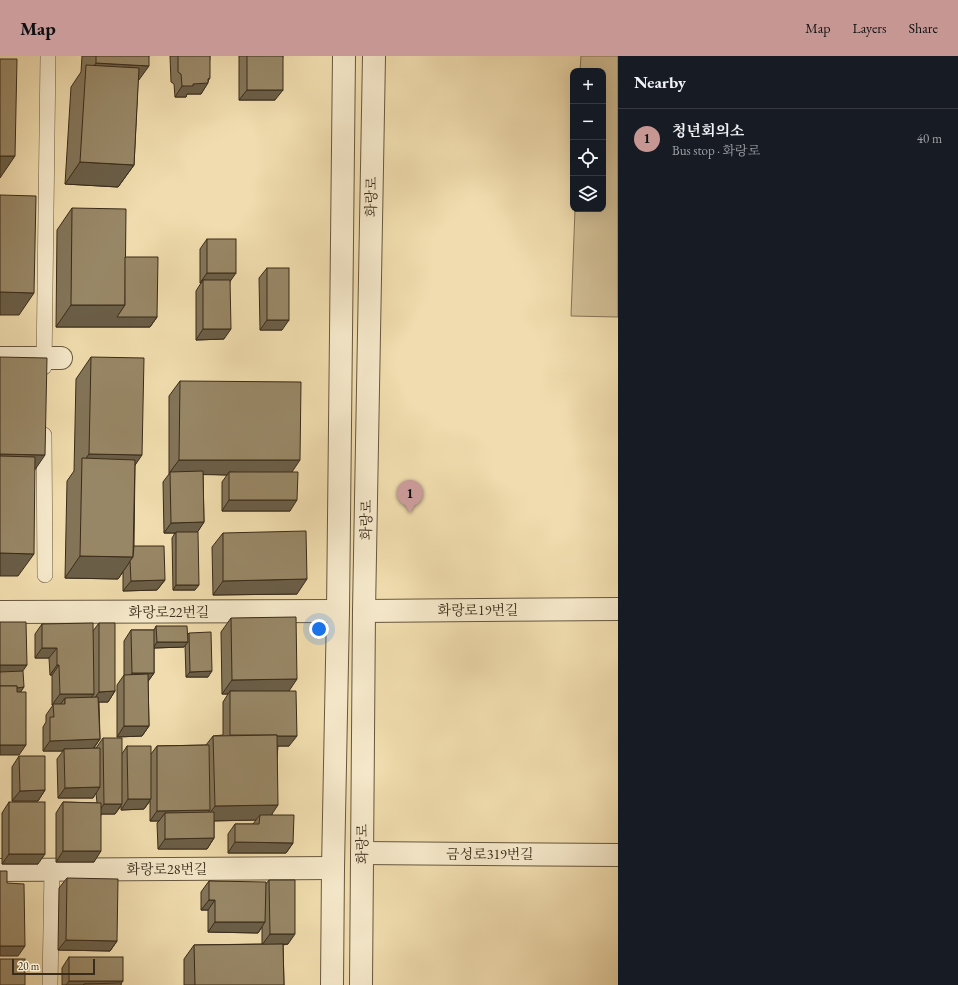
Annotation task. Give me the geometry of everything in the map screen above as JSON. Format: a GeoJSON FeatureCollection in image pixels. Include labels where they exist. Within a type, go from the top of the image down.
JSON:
{"type":"FeatureCollection","features":[{"type":"Feature","properties":{"kind":"street","name":"화랑로"},"geometry":{"type":"LineString","coordinates":[[332,985],[344,56]]}},
{"type":"Feature","properties":{"kind":"street","name":"화랑로"},"geometry":{"type":"LineString","coordinates":[[361,985],[364,611],[374,56]]}},
{"type":"Feature","properties":{"kind":"street"},"geometry":{"type":"LineString","coordinates":[[0,358],[52,358]]}},
{"type":"Feature","properties":{"kind":"street","name":"화랑로19번길"},"geometry":{"type":"LineString","coordinates":[[338,611],[618,609]]}},
{"type":"Feature","properties":{"kind":"street","name":"화랑로22번길"},"geometry":{"type":"LineString","coordinates":[[0,612],[338,611]]}},
{"type":"Feature","properties":{"kind":"street","name":"금성로319번길"},"geometry":{"type":"LineString","coordinates":[[362,853],[618,854]]}},
{"type":"Feature","properties":{"kind":"street","name":"화랑로28번길"},"geometry":{"type":"LineString","coordinates":[[0,870],[333,868]]}},
{"type":"Feature","properties":{"kind":"lane"},"geometry":{"type":"LineString","coordinates":[[44,381],[52,358],[48,56]]}},
{"type":"Feature","properties":{"kind":"lane"},"geometry":{"type":"LineString","coordinates":[[44,420],[45,575]]}},
{"type":"Feature","properties":{"kind":"lane"},"geometry":{"type":"LineString","coordinates":[[50,985],[52,870]]}},
{"type":"Feature","properties":{"kind":"shaded area"},"geometry":{"type":"Polygon","coordinates":[[[581,56],[618,56],[618,317],[571,316],[575,212],[606,212],[606,68],[580,68],[581,56]]]}},
{"type":"Feature","properties":{"kind":"building"},"geometry":{"type":"Polygon","coordinates":[[[96,56],[149,56],[149,66],[96,63],[96,56]]]}},
{"type":"Feature","properties":{"kind":"building"},"geometry":{"type":"Polygon","coordinates":[[[178,56],[210,56],[210,78],[208,79],[208,83],[193,84],[193,86],[182,86],[181,74],[178,72],[178,56]]]}},
{"type":"Feature","properties":{"kind":"building"},"geometry":{"type":"Polygon","coordinates":[[[247,56],[283,56],[283,90],[247,90],[247,56]]]}},
{"type":"Feature","properties":{"kind":"building"},"geometry":{"type":"Polygon","coordinates":[[[0,59],[17,59],[15,156],[0,156],[0,59]]]}},
{"type":"Feature","properties":{"kind":"building"},"geometry":{"type":"Polygon","coordinates":[[[86,65],[139,68],[134,165],[80,162],[86,65]]]}},
{"type":"Feature","properties":{"kind":"building"},"geometry":{"type":"Polygon","coordinates":[[[0,195],[36,196],[34,293],[0,292],[0,195]]]}},
{"type":"Feature","properties":{"kind":"building"},"geometry":{"type":"Polygon","coordinates":[[[72,208],[126,209],[125,305],[71,305],[72,208]]]}},
{"type":"Feature","properties":{"kind":"building"},"geometry":{"type":"Polygon","coordinates":[[[207,239],[236,239],[236,273],[207,273],[207,239]]]}},
{"type":"Feature","properties":{"kind":"building"},"geometry":{"type":"Polygon","coordinates":[[[125,257],[158,257],[157,317],[117,317],[125,305],[125,257]]]}},
{"type":"Feature","properties":{"kind":"building"},"geometry":{"type":"Polygon","coordinates":[[[267,268],[289,268],[289,320],[267,320],[267,268]]]}},
{"type":"Feature","properties":{"kind":"building"},"geometry":{"type":"Polygon","coordinates":[[[203,280],[230,280],[231,329],[203,329],[203,280]]]}},
{"type":"Feature","properties":{"kind":"building"},"geometry":{"type":"Polygon","coordinates":[[[0,357],[47,358],[45,455],[0,454],[0,357]]]}},
{"type":"Feature","properties":{"kind":"building"},"geometry":{"type":"Polygon","coordinates":[[[91,357],[144,358],[142,455],[89,454],[91,357]]]}},
{"type":"Feature","properties":{"kind":"building"},"geometry":{"type":"Polygon","coordinates":[[[180,381],[301,382],[300,460],[179,460],[180,381]]]}},
{"type":"Feature","properties":{"kind":"building"},"geometry":{"type":"Polygon","coordinates":[[[0,456],[35,457],[34,554],[0,553],[0,456]]]}},
{"type":"Feature","properties":{"kind":"building"},"geometry":{"type":"Polygon","coordinates":[[[82,458],[135,460],[133,557],[80,556],[82,458]]]}},
{"type":"Feature","properties":{"kind":"building"},"geometry":{"type":"Polygon","coordinates":[[[203,471],[204,522],[171,523],[170,472],[203,471]]]}},
{"type":"Feature","properties":{"kind":"building"},"geometry":{"type":"Polygon","coordinates":[[[229,472],[298,472],[297,500],[229,500],[229,472]]]}},
{"type":"Feature","properties":{"kind":"building"},"geometry":{"type":"Polygon","coordinates":[[[306,531],[307,579],[223,581],[223,533],[306,531]]]}},
{"type":"Feature","properties":{"kind":"building"},"geometry":{"type":"Polygon","coordinates":[[[176,532],[198,532],[199,585],[176,585],[176,532]]]}},
{"type":"Feature","properties":{"kind":"building"},"geometry":{"type":"Polygon","coordinates":[[[134,546],[164,546],[165,580],[131,581],[130,561],[133,557],[134,546]]]}},
{"type":"Feature","properties":{"kind":"building"},"geometry":{"type":"Polygon","coordinates":[[[296,617],[297,679],[232,680],[231,618],[296,617]]]}},
{"type":"Feature","properties":{"kind":"building"},"geometry":{"type":"Polygon","coordinates":[[[0,622],[26,622],[27,665],[0,665],[0,622]]]}},
{"type":"Feature","properties":{"kind":"building"},"geometry":{"type":"Polygon","coordinates":[[[93,623],[94,694],[60,694],[57,648],[42,648],[42,624],[93,623]]]}},
{"type":"Feature","properties":{"kind":"building"},"geometry":{"type":"Polygon","coordinates":[[[99,623],[115,623],[115,691],[99,692],[99,623]]]}},
{"type":"Feature","properties":{"kind":"building"},"geometry":{"type":"Polygon","coordinates":[[[156,626],[187,626],[188,642],[157,642],[156,626]]]}},
{"type":"Feature","properties":{"kind":"building"},"geometry":{"type":"Polygon","coordinates":[[[131,630],[154,630],[154,673],[132,673],[131,630]]]}},
{"type":"Feature","properties":{"kind":"building"},"geometry":{"type":"Polygon","coordinates":[[[211,632],[212,671],[190,672],[189,633],[211,632]]]}},
{"type":"Feature","properties":{"kind":"building"},"geometry":{"type":"Polygon","coordinates":[[[23,671],[24,687],[17,688],[17,686],[0,686],[0,672],[23,671]]]}},
{"type":"Feature","properties":{"kind":"building"},"geometry":{"type":"Polygon","coordinates":[[[148,674],[149,726],[124,726],[124,675],[148,674]]]}},
{"type":"Feature","properties":{"kind":"building"},"geometry":{"type":"Polygon","coordinates":[[[0,686],[17,686],[17,692],[26,692],[26,745],[0,745],[0,686]]]}},
{"type":"Feature","properties":{"kind":"building"},"geometry":{"type":"Polygon","coordinates":[[[230,691],[296,691],[297,736],[230,735],[230,691]]]}},
{"type":"Feature","properties":{"kind":"building"},"geometry":{"type":"Polygon","coordinates":[[[98,697],[100,739],[50,741],[50,717],[54,717],[53,704],[65,704],[65,698],[98,697]]]}},
{"type":"Feature","properties":{"kind":"building"},"geometry":{"type":"Polygon","coordinates":[[[277,735],[278,805],[215,806],[213,736],[277,735]]]}},
{"type":"Feature","properties":{"kind":"building"},"geometry":{"type":"Polygon","coordinates":[[[103,738],[122,738],[122,804],[104,804],[103,738]]]}},
{"type":"Feature","properties":{"kind":"building"},"geometry":{"type":"Polygon","coordinates":[[[209,745],[210,810],[157,811],[157,746],[209,745]]]}},
{"type":"Feature","properties":{"kind":"building"},"geometry":{"type":"Polygon","coordinates":[[[127,746],[151,746],[151,799],[128,799],[127,746]]]}},
{"type":"Feature","properties":{"kind":"building"},"geometry":{"type":"Polygon","coordinates":[[[100,748],[100,787],[65,788],[64,749],[100,748]]]}},
{"type":"Feature","properties":{"kind":"building"},"geometry":{"type":"Polygon","coordinates":[[[19,756],[45,756],[45,790],[20,791],[19,756]]]}},
{"type":"Feature","properties":{"kind":"building"},"geometry":{"type":"Polygon","coordinates":[[[9,802],[45,802],[45,854],[9,854],[9,802]]]}},
{"type":"Feature","properties":{"kind":"building"},"geometry":{"type":"Polygon","coordinates":[[[63,802],[101,803],[101,851],[63,851],[63,802]]]}},
{"type":"Feature","properties":{"kind":"building"},"geometry":{"type":"Polygon","coordinates":[[[214,812],[214,838],[165,839],[165,813],[214,812]]]}},
{"type":"Feature","properties":{"kind":"building"},"geometry":{"type":"Polygon","coordinates":[[[260,815],[294,815],[293,843],[235,842],[235,824],[259,824],[260,815]]]}},
{"type":"Feature","properties":{"kind":"building"},"geometry":{"type":"Polygon","coordinates":[[[0,871],[7,871],[7,883],[24,884],[25,946],[0,946],[0,871]]]}},
{"type":"Feature","properties":{"kind":"building"},"geometry":{"type":"Polygon","coordinates":[[[67,878],[118,879],[117,941],[66,940],[67,878]]]}},
{"type":"Feature","properties":{"kind":"building"},"geometry":{"type":"Polygon","coordinates":[[[269,880],[295,880],[295,934],[270,934],[269,880]]]}},
{"type":"Feature","properties":{"kind":"building"},"geometry":{"type":"Polygon","coordinates":[[[209,881],[266,882],[265,922],[215,922],[215,900],[209,900],[209,881]]]}},
{"type":"Feature","properties":{"kind":"building"},"geometry":{"type":"Polygon","coordinates":[[[283,944],[284,985],[195,985],[194,945],[283,944]]]}},
{"type":"Feature","properties":{"kind":"building"},"geometry":{"type":"Polygon","coordinates":[[[69,957],[123,957],[123,981],[69,981],[69,957]]]}},
{"type":"Feature","properties":{"kind":"building"},"geometry":{"type":"Polygon","coordinates":[[[0,959],[25,959],[25,985],[0,985],[0,959]]]}},
{"type":"Feature","properties":{"kind":"building"},"geometry":{"type":"Polygon","coordinates":[[[121,983],[121,985],[84,985],[84,984],[121,983]]]}},
{"type":"Feature","properties":{"kind":"place","name":"청년회의소"},"geometry":{"type":"Point","coordinates":[410,513]}}]}
